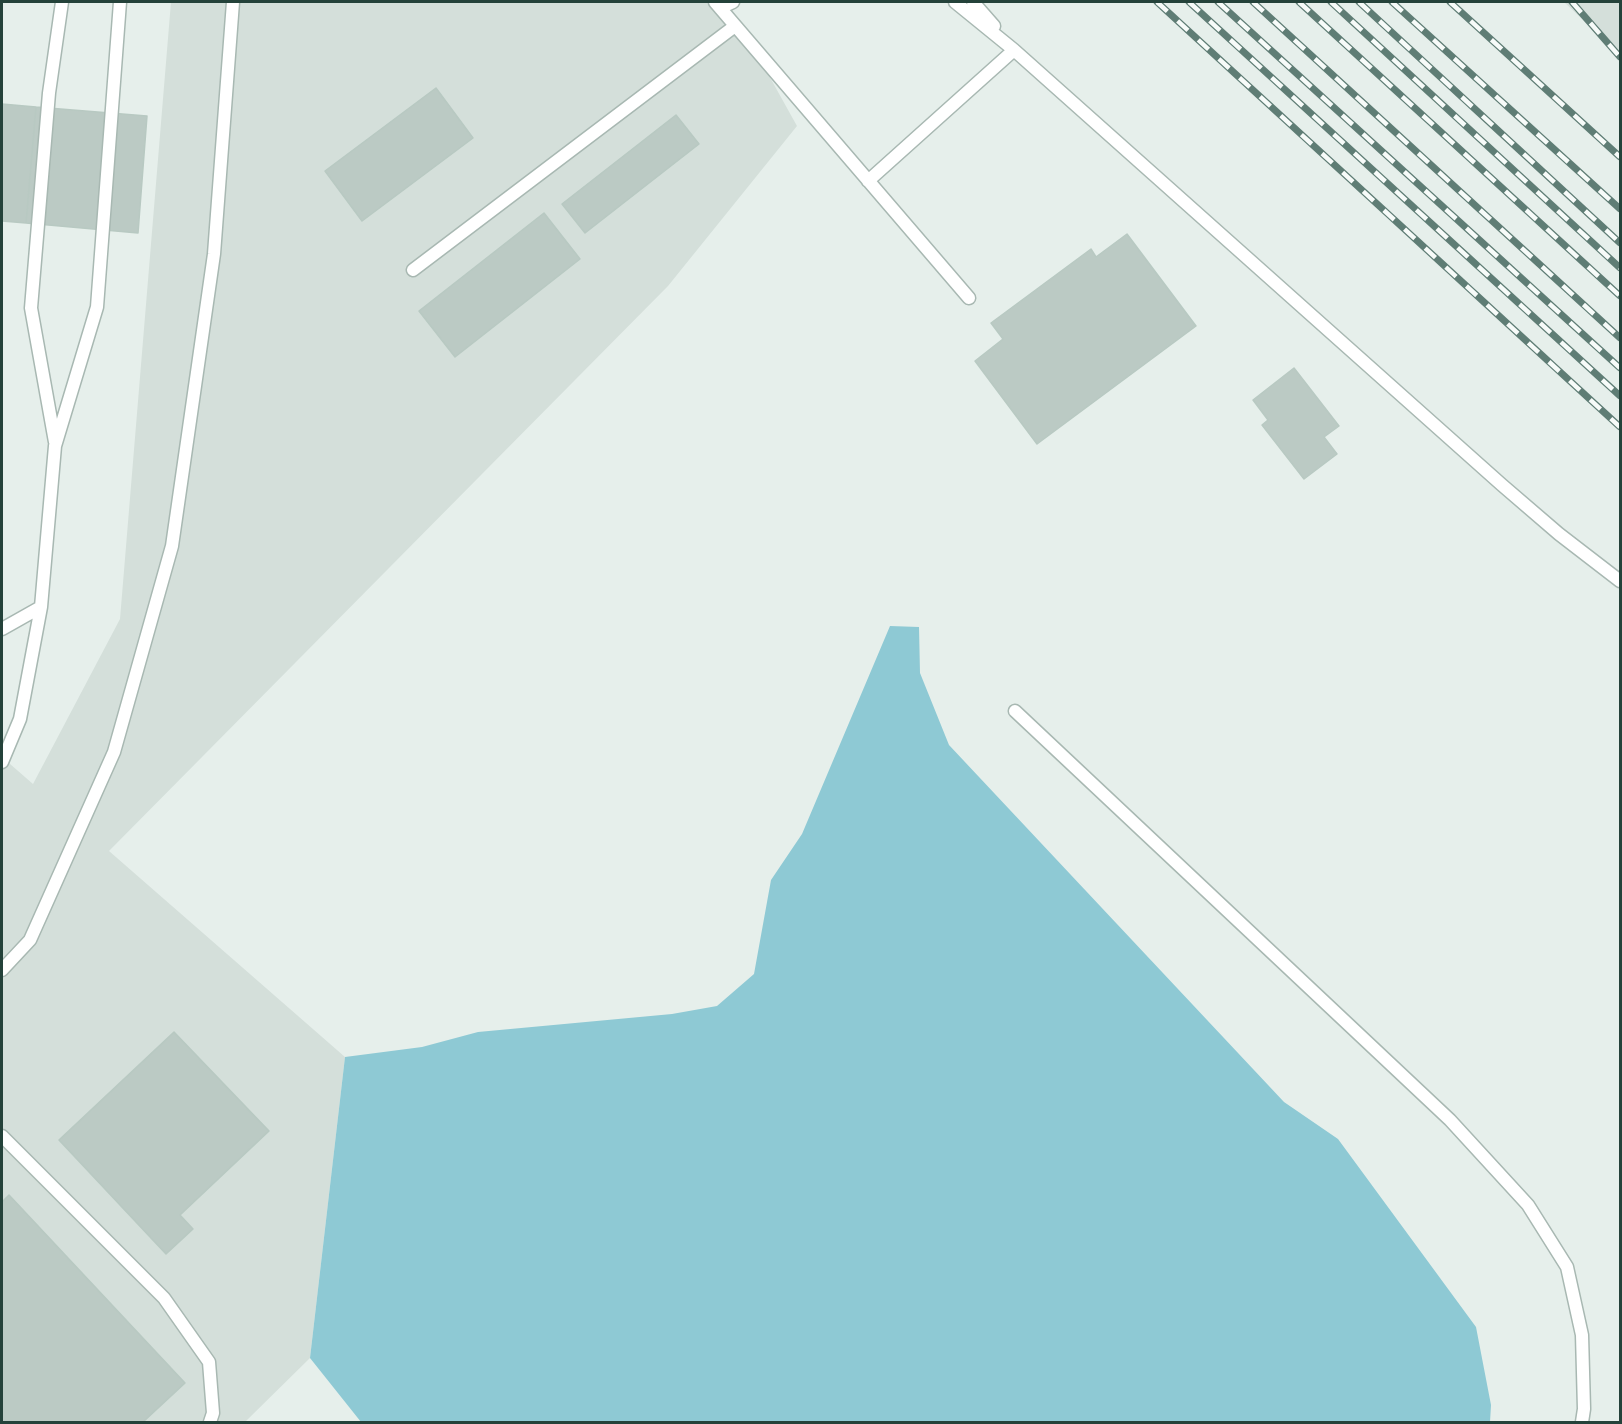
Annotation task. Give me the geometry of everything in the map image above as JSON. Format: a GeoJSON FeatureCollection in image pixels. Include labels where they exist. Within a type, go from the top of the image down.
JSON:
{"type":"FeatureCollection","features":[{"type":"Feature","properties":{"kind":"lane"},"geometry":{"type":"LineString","coordinates":[[56,446],[31,308],[49,93],[62,2]]}},
{"type":"Feature","properties":{"kind":"lane"},"geometry":{"type":"LineString","coordinates":[[2,762],[20,718],[41,607],[56,446],[97,307],[120,2]]}},
{"type":"Feature","properties":{"kind":"lane"},"geometry":{"type":"LineString","coordinates":[[2,970],[30,940],[114,752],[172,546],[214,254],[232,2]]}},
{"type":"Feature","properties":{"kind":"lane"},"geometry":{"type":"LineString","coordinates":[[733,2],[717,5],[969,298]]}},
{"type":"Feature","properties":{"kind":"lane"},"geometry":{"type":"LineString","coordinates":[[955,2],[1014,50],[1558,534],[1620,581]]}},
{"type":"Feature","properties":{"kind":"lane"},"geometry":{"type":"LineString","coordinates":[[973,2],[1014,50]]}},
{"type":"Feature","properties":{"kind":"lane"},"geometry":{"type":"LineString","coordinates":[[413,270],[735,26]]}},
{"type":"Feature","properties":{"kind":"lane"},"geometry":{"type":"LineString","coordinates":[[868,181],[1014,50]]}},
{"type":"Feature","properties":{"kind":"lane"},"geometry":{"type":"LineString","coordinates":[[2,629],[41,607]]}},
{"type":"Feature","properties":{"kind":"lane"},"geometry":{"type":"LineString","coordinates":[[1015,711],[1450,1120],[1528,1204],[1567,1267],[1582,1335],[1584,1409],[1582,1422]]}},
{"type":"Feature","properties":{"kind":"lane"},"geometry":{"type":"LineString","coordinates":[[2,1136],[164,1298],[208,1362],[213,1413],[210,1422]]}},
{"type":"Feature","properties":{"kind":"shaded area"},"geometry":{"type":"Polygon","coordinates":[[[171,2],[728,2],[797,126],[668,286],[109,851],[345,1057],[310,1358],[245,1422],[2,1422],[2,757],[33,784],[120,619],[171,2]]]}},
{"type":"Feature","properties":{"kind":"shaded area"},"geometry":{"type":"Polygon","coordinates":[[[1564,2],[1620,2],[1620,55],[1564,2]]]}},
{"type":"Feature","properties":{"kind":"water"},"geometry":{"type":"Polygon","coordinates":[[[890,626],[919,627],[920,673],[949,745],[1284,1102],[1338,1139],[1476,1327],[1491,1405],[1490,1422],[361,1422],[310,1358],[345,1057],[422,1047],[478,1032],[672,1014],[717,1006],[754,974],[771,880],[802,834],[890,626]]]}},
{"type":"Feature","properties":{"kind":"building"},"geometry":{"type":"Polygon","coordinates":[[[436,88],[473,138],[362,221],[325,171],[436,88]]]}},
{"type":"Feature","properties":{"kind":"building"},"geometry":{"type":"Polygon","coordinates":[[[2,104],[36,107],[26,223],[2,221],[2,104]]]}},
{"type":"Feature","properties":{"kind":"building"},"geometry":{"type":"Polygon","coordinates":[[[36,107],[147,116],[138,233],[26,223],[36,107]]]}},
{"type":"Feature","properties":{"kind":"building"},"geometry":{"type":"Polygon","coordinates":[[[676,115],[699,144],[585,233],[562,204],[676,115]]]}},
{"type":"Feature","properties":{"kind":"building"},"geometry":{"type":"Polygon","coordinates":[[[544,213],[580,259],[455,357],[419,311],[544,213]]]}},
{"type":"Feature","properties":{"kind":"building"},"geometry":{"type":"Polygon","coordinates":[[[1127,234],[1196,326],[1037,444],[975,361],[1003,339],[991,323],[1091,249],[1096,257],[1127,234]]]}},
{"type":"Feature","properties":{"kind":"building"},"geometry":{"type":"Polygon","coordinates":[[[1294,368],[1339,426],[1324,437],[1337,454],[1304,479],[1262,425],[1268,420],[1253,400],[1294,368]]]}},
{"type":"Feature","properties":{"kind":"building"},"geometry":{"type":"Polygon","coordinates":[[[174,1032],[269,1131],[180,1215],[193,1229],[166,1254],[59,1140],[174,1032]]]}},
{"type":"Feature","properties":{"kind":"building"},"geometry":{"type":"Polygon","coordinates":[[[9,1195],[185,1383],[143,1422],[2,1422],[2,1202],[9,1195]]]}},
{"type":"Feature","properties":{"kind":"railway"},"geometry":{"type":"LineString","coordinates":[[1157,2],[1620,427]]}},
{"type":"Feature","properties":{"kind":"railway"},"geometry":{"type":"LineString","coordinates":[[1189,2],[1620,396]]}},
{"type":"Feature","properties":{"kind":"railway"},"geometry":{"type":"LineString","coordinates":[[1218,2],[1620,368]]}},
{"type":"Feature","properties":{"kind":"railway"},"geometry":{"type":"LineString","coordinates":[[1253,2],[1620,338]]}},
{"type":"Feature","properties":{"kind":"railway"},"geometry":{"type":"LineString","coordinates":[[1299,2],[1620,296]]}},
{"type":"Feature","properties":{"kind":"railway"},"geometry":{"type":"LineString","coordinates":[[1331,2],[1620,268]]}},
{"type":"Feature","properties":{"kind":"railway"},"geometry":{"type":"LineString","coordinates":[[1359,2],[1620,243]]}},
{"type":"Feature","properties":{"kind":"railway"},"geometry":{"type":"LineString","coordinates":[[1392,2],[1620,209]]}},
{"type":"Feature","properties":{"kind":"railway"},"geometry":{"type":"LineString","coordinates":[[1450,2],[1620,157]]}},
{"type":"Feature","properties":{"kind":"railway"},"geometry":{"type":"LineString","coordinates":[[1572,2],[1620,57]]}}]}
